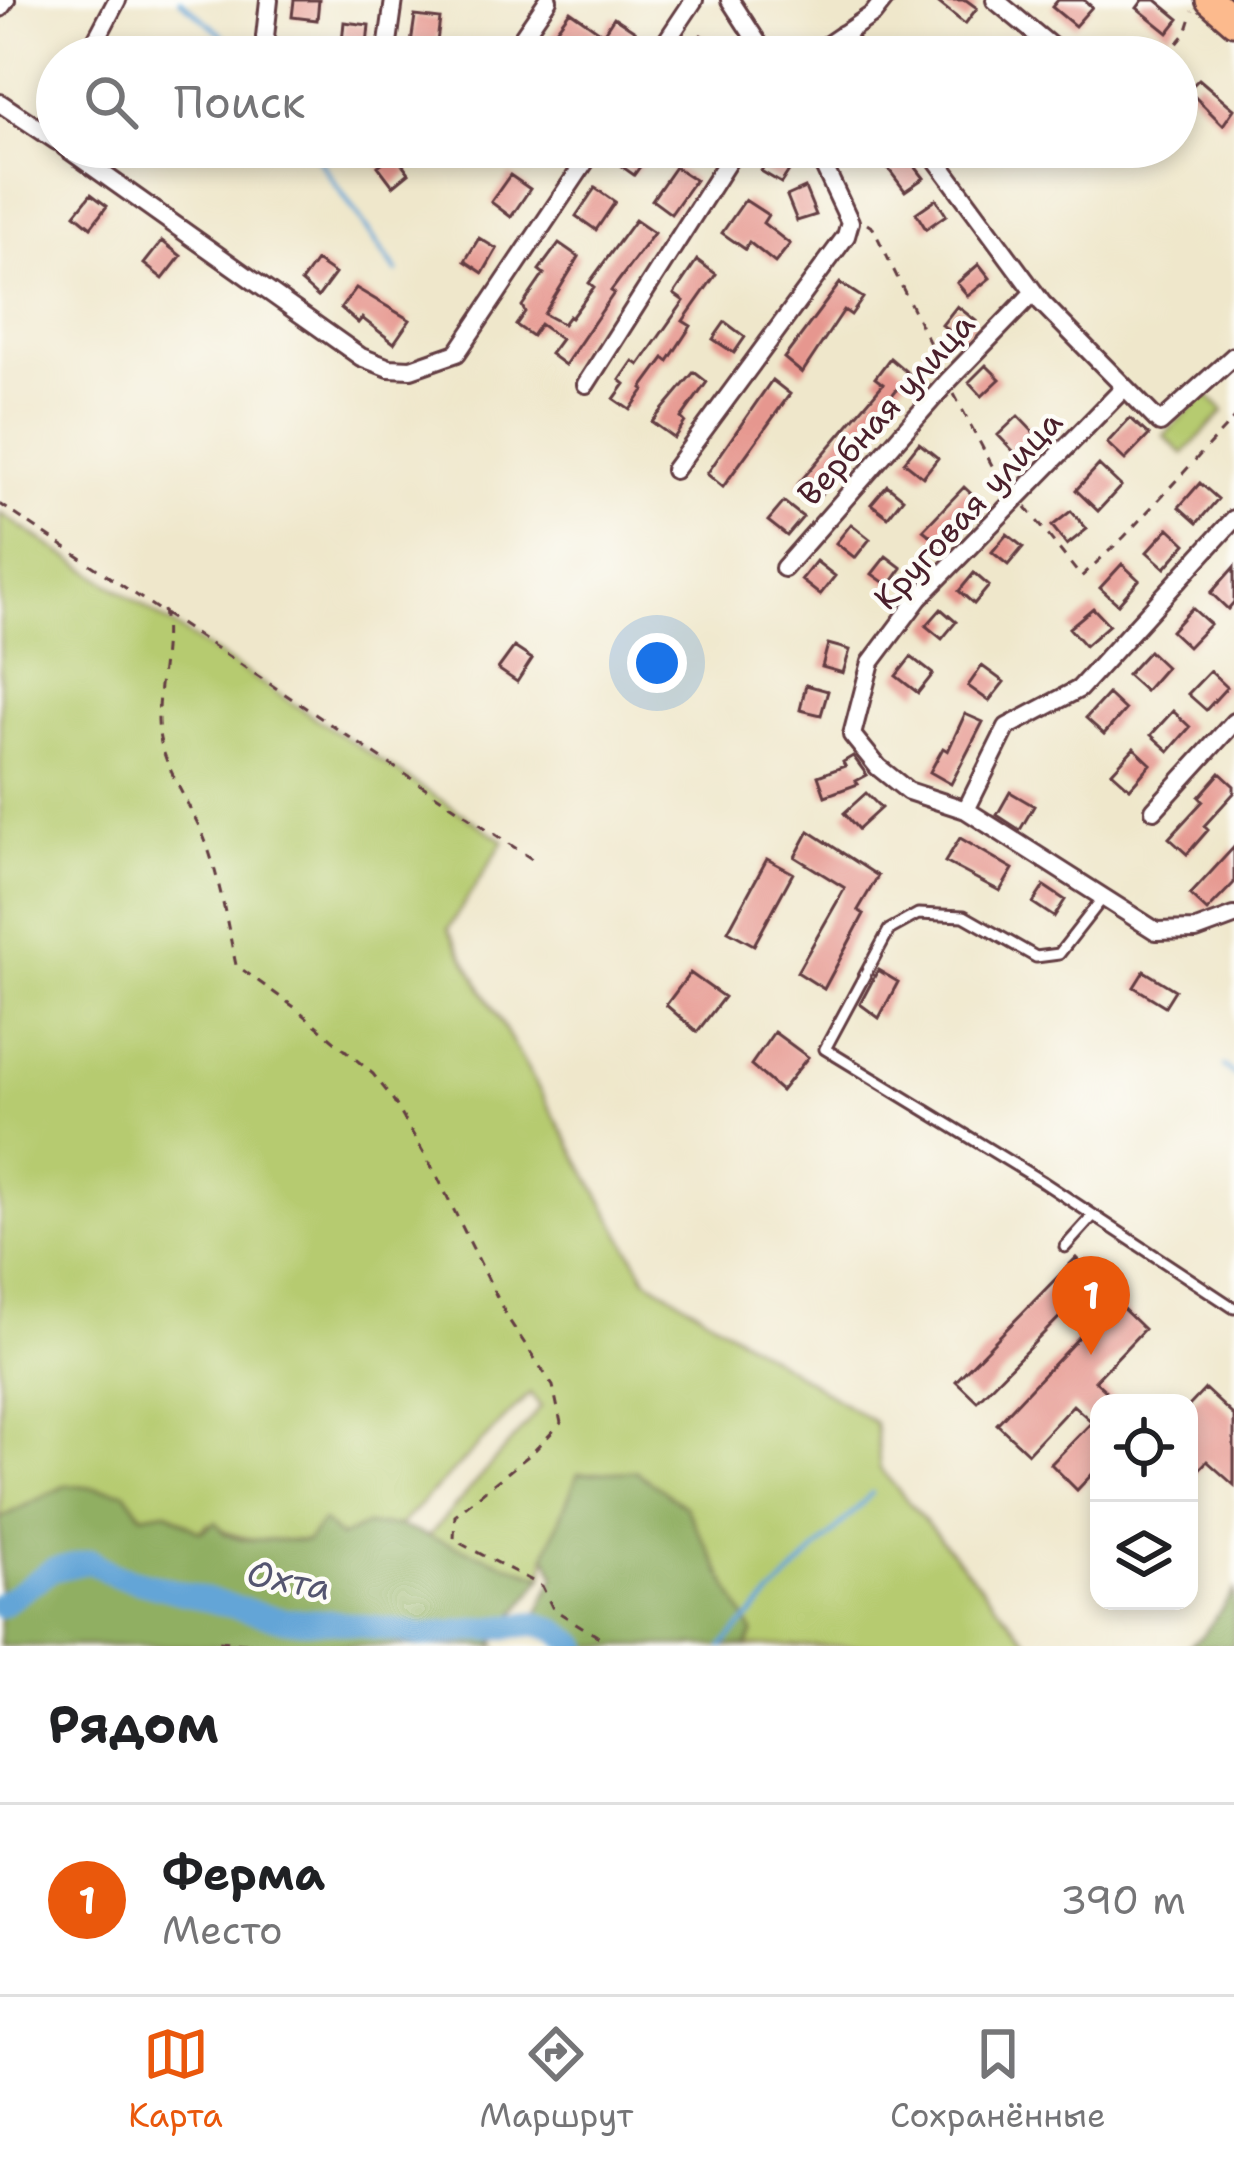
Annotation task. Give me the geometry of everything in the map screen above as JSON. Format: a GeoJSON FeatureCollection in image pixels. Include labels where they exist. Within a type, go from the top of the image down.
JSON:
{"type":"FeatureCollection","features":[{"type":"Feature","properties":{"kind":"main road"},"geometry":{"type":"LineString","coordinates":[[1204,3],[1234,21]]}},
{"type":"Feature","properties":{"kind":"street"},"geometry":{"type":"LineString","coordinates":[[0,8],[6,0]]}},
{"type":"Feature","properties":{"kind":"street"},"geometry":{"type":"LineString","coordinates":[[98,36],[117,0]]}},
{"type":"Feature","properties":{"kind":"street"},"geometry":{"type":"LineString","coordinates":[[265,36],[269,0]]}},
{"type":"Feature","properties":{"kind":"street"},"geometry":{"type":"LineString","coordinates":[[389,36],[394,0]]}},
{"type":"Feature","properties":{"kind":"street"},"geometry":{"type":"LineString","coordinates":[[523,36],[548,0]]}},
{"type":"Feature","properties":{"kind":"street"},"geometry":{"type":"LineString","coordinates":[[670,36],[694,0]]}},
{"type":"Feature","properties":{"kind":"street"},"geometry":{"type":"LineString","coordinates":[[730,0],[753,36]]}},
{"type":"Feature","properties":{"kind":"street"},"geometry":{"type":"LineString","coordinates":[[995,0],[1039,36]]}},
{"type":"Feature","properties":{"kind":"street"},"geometry":{"type":"LineString","coordinates":[[840,36],[874,5]]}},
{"type":"Feature","properties":{"kind":"street"},"geometry":{"type":"LineString","coordinates":[[0,103],[36,127]]}},
{"type":"Feature","properties":{"kind":"street"},"geometry":{"type":"LineString","coordinates":[[95,168],[361,357],[389,368],[411,369],[457,353],[582,168]]}},
{"type":"Feature","properties":{"kind":"street"},"geometry":{"type":"LineString","coordinates":[[586,384],[724,168]]}},
{"type":"Feature","properties":{"kind":"street"},"geometry":{"type":"LineString","coordinates":[[674,470],[846,236],[850,222],[824,168]]}},
{"type":"Feature","properties":{"kind":"street"},"geometry":{"type":"LineString","coordinates":[[942,168],[1034,292],[1160,423],[1234,356]]}},
{"type":"Feature","properties":{"kind":"street","name":"Вербная улица"},"geometry":{"type":"LineString","coordinates":[[784,568],[948,381],[1034,292]]}},
{"type":"Feature","properties":{"kind":"street","name":"Круговая улица"},"geometry":{"type":"LineString","coordinates":[[1124,388],[919,598],[871,662],[852,734],[878,766],[908,791],[966,810],[1156,931],[1196,930],[1234,916]]}},
{"type":"Feature","properties":{"kind":"street"},"geometry":{"type":"LineString","coordinates":[[966,810],[1007,727],[1078,689],[1234,519]]}},
{"type":"Feature","properties":{"kind":"street"},"geometry":{"type":"LineString","coordinates":[[1154,810],[1234,722]]}},
{"type":"Feature","properties":{"kind":"lane"},"geometry":{"type":"LineString","coordinates":[[1102,899],[1058,954],[1036,957],[964,916],[918,914],[889,929],[825,1049],[1234,1308]]}},
{"type":"Feature","properties":{"kind":"lane"},"geometry":{"type":"LineString","coordinates":[[1065,1247],[1093,1216]]}},
{"type":"Feature","properties":{"kind":"path"},"geometry":{"type":"LineString","coordinates":[[1183,36],[1189,16],[1204,3]]}},
{"type":"Feature","properties":{"kind":"path"},"geometry":{"type":"LineString","coordinates":[[845,210],[873,228],[979,447],[1081,577],[1234,418]]}},
{"type":"Feature","properties":{"kind":"path"},"geometry":{"type":"LineString","coordinates":[[0,504],[532,859]]}},
{"type":"Feature","properties":{"kind":"path"},"geometry":{"type":"LineString","coordinates":[[163,610],[167,637],[157,718],[160,741],[178,791],[204,838],[236,965],[373,1073],[392,1098],[507,1317],[553,1386],[561,1423],[455,1515],[454,1540],[542,1586],[553,1609],[606,1646]]}},
{"type":"Feature","properties":{"kind":"path"},"geometry":{"type":"LineString","coordinates":[[202,1646],[218,1641],[291,1646]]}},
{"type":"Feature","properties":{"kind":"green space"},"geometry":{"type":"Polygon","coordinates":[[[1205,393],[1224,411],[1183,454],[1164,436],[1205,393]]]}},
{"type":"Feature","properties":{"kind":"green space"},"geometry":{"type":"Polygon","coordinates":[[[0,513],[504,841],[448,929],[646,1278],[875,1423],[880,1469],[1032,1646],[747,1646],[753,1633],[546,1553],[543,1577],[428,1537],[541,1407],[530,1393],[399,1526],[369,1528],[327,1540],[274,1542],[237,1536],[208,1524],[200,1532],[166,1511],[142,1516],[67,1485],[0,1518],[0,513]]]}},
{"type":"Feature","properties":{"kind":"green space"},"geometry":{"type":"Polygon","coordinates":[[[635,1471],[685,1506],[753,1633],[747,1646],[561,1646],[535,1619],[555,1576],[546,1553],[578,1474],[635,1471]]]}},
{"type":"Feature","properties":{"kind":"green space"},"geometry":{"type":"Polygon","coordinates":[[[67,1485],[125,1492],[142,1515],[166,1511],[200,1532],[216,1522],[225,1534],[240,1539],[307,1541],[323,1521],[340,1537],[366,1525],[399,1526],[543,1577],[496,1646],[0,1646],[0,1518],[67,1485]]]}},
{"type":"Feature","properties":{"kind":"green space"},"geometry":{"type":"Polygon","coordinates":[[[1234,1591],[1234,1646],[1188,1646],[1203,1635],[1234,1591]]]}},
{"type":"Feature","properties":{"kind":"building"},"geometry":{"type":"Polygon","coordinates":[[[294,0],[319,0],[317,20],[292,17],[294,0]]]}},
{"type":"Feature","properties":{"kind":"building"},"geometry":{"type":"Polygon","coordinates":[[[935,0],[966,0],[977,8],[965,24],[935,0]]]}},
{"type":"Feature","properties":{"kind":"building"},"geometry":{"type":"Polygon","coordinates":[[[1058,0],[1084,0],[1092,7],[1075,26],[1052,7],[1058,0]]]}},
{"type":"Feature","properties":{"kind":"building"},"geometry":{"type":"Polygon","coordinates":[[[1143,0],[1156,0],[1179,19],[1168,33],[1137,8],[1143,0]]]}},
{"type":"Feature","properties":{"kind":"building"},"geometry":{"type":"Polygon","coordinates":[[[570,11],[603,34],[614,17],[635,31],[632,36],[551,36],[570,11]]]}},
{"type":"Feature","properties":{"kind":"building"},"geometry":{"type":"Polygon","coordinates":[[[415,16],[440,19],[438,36],[412,36],[415,16]]]}},
{"type":"Feature","properties":{"kind":"building"},"geometry":{"type":"Polygon","coordinates":[[[344,22],[369,25],[368,36],[343,36],[344,22]]]}},
{"type":"Feature","properties":{"kind":"building"},"geometry":{"type":"Polygon","coordinates":[[[1198,80],[1234,109],[1223,125],[1198,100],[1198,80]]]}},
{"type":"Feature","properties":{"kind":"building"},"geometry":{"type":"Polygon","coordinates":[[[380,168],[405,168],[409,173],[393,186],[380,168]]]}},
{"type":"Feature","properties":{"kind":"building"},"geometry":{"type":"Polygon","coordinates":[[[674,168],[695,180],[671,214],[652,200],[674,168]]]}},
{"type":"Feature","properties":{"kind":"building"},"geometry":{"type":"Polygon","coordinates":[[[763,168],[791,168],[781,183],[763,168]]]}},
{"type":"Feature","properties":{"kind":"building"},"geometry":{"type":"Polygon","coordinates":[[[888,168],[916,168],[924,178],[905,191],[888,168]]]}},
{"type":"Feature","properties":{"kind":"building"},"geometry":{"type":"Polygon","coordinates":[[[510,175],[530,189],[511,217],[491,202],[510,175]]]}},
{"type":"Feature","properties":{"kind":"building"},"geometry":{"type":"Polygon","coordinates":[[[595,188],[615,202],[596,230],[576,216],[595,188]]]}},
{"type":"Feature","properties":{"kind":"building"},"geometry":{"type":"Polygon","coordinates":[[[805,188],[816,215],[797,221],[787,196],[805,188]]]}},
{"type":"Feature","properties":{"kind":"building"},"geometry":{"type":"Polygon","coordinates":[[[91,194],[107,206],[91,227],[75,214],[91,194]]]}},
{"type":"Feature","properties":{"kind":"building"},"geometry":{"type":"Polygon","coordinates":[[[936,199],[946,215],[926,229],[916,213],[936,199]]]}},
{"type":"Feature","properties":{"kind":"building"},"geometry":{"type":"Polygon","coordinates":[[[745,200],[768,215],[763,223],[790,244],[775,263],[749,242],[745,249],[722,233],[745,200]]]}},
{"type":"Feature","properties":{"kind":"building"},"geometry":{"type":"Polygon","coordinates":[[[635,220],[654,233],[565,365],[550,354],[561,339],[540,324],[532,336],[516,325],[525,312],[522,306],[544,274],[539,270],[559,243],[579,257],[544,314],[563,324],[594,287],[589,283],[635,220]]]}},
{"type":"Feature","properties":{"kind":"building"},"geometry":{"type":"Polygon","coordinates":[[[479,238],[497,249],[483,273],[465,261],[479,238]]]}},
{"type":"Feature","properties":{"kind":"building"},"geometry":{"type":"Polygon","coordinates":[[[162,241],[181,256],[163,279],[144,264],[162,241]]]}},
{"type":"Feature","properties":{"kind":"building"},"geometry":{"type":"Polygon","coordinates":[[[697,260],[716,274],[683,321],[691,326],[630,410],[614,399],[625,384],[620,380],[633,361],[639,365],[684,301],[674,294],[697,260]]]}},
{"type":"Feature","properties":{"kind":"building"},"geometry":{"type":"Polygon","coordinates":[[[316,261],[335,274],[318,297],[301,282],[316,261]]]}},
{"type":"Feature","properties":{"kind":"building"},"geometry":{"type":"Polygon","coordinates":[[[979,264],[990,278],[968,296],[957,283],[979,264]]]}},
{"type":"Feature","properties":{"kind":"building"},"geometry":{"type":"Polygon","coordinates":[[[840,283],[863,298],[851,315],[844,310],[802,373],[784,358],[840,283]]]}},
{"type":"Feature","properties":{"kind":"building"},"geometry":{"type":"Polygon","coordinates":[[[356,288],[410,320],[394,343],[341,308],[356,288]]]}},
{"type":"Feature","properties":{"kind":"building"},"geometry":{"type":"Polygon","coordinates":[[[957,306],[976,321],[961,340],[942,325],[957,306]]]}},
{"type":"Feature","properties":{"kind":"building"},"geometry":{"type":"Polygon","coordinates":[[[725,322],[745,337],[734,353],[713,339],[725,322]]]}},
{"type":"Feature","properties":{"kind":"building"},"geometry":{"type":"Polygon","coordinates":[[[890,358],[909,374],[881,409],[889,415],[817,499],[798,484],[883,384],[875,378],[890,358]]]}},
{"type":"Feature","properties":{"kind":"building"},"geometry":{"type":"Polygon","coordinates":[[[986,365],[1000,379],[982,396],[969,382],[986,365]]]}},
{"type":"Feature","properties":{"kind":"building"},"geometry":{"type":"Polygon","coordinates":[[[694,372],[707,382],[681,418],[685,422],[674,438],[652,422],[694,372]]]}},
{"type":"Feature","properties":{"kind":"building"},"geometry":{"type":"Polygon","coordinates":[[[772,380],[790,394],[723,487],[707,474],[772,380]]]}},
{"type":"Feature","properties":{"kind":"building"},"geometry":{"type":"Polygon","coordinates":[[[1018,416],[1037,436],[1017,455],[998,435],[1018,416]]]}},
{"type":"Feature","properties":{"kind":"building"},"geometry":{"type":"Polygon","coordinates":[[[1130,418],[1149,435],[1125,460],[1107,443],[1130,418]]]}},
{"type":"Feature","properties":{"kind":"building"},"geometry":{"type":"Polygon","coordinates":[[[919,443],[938,458],[923,477],[904,462],[919,443]]]}},
{"type":"Feature","properties":{"kind":"building"},"geometry":{"type":"Polygon","coordinates":[[[1099,465],[1121,486],[1098,511],[1076,490],[1099,465]]]}},
{"type":"Feature","properties":{"kind":"building"},"geometry":{"type":"Polygon","coordinates":[[[1200,483],[1218,499],[1197,523],[1179,507],[1200,483]]]}},
{"type":"Feature","properties":{"kind":"building"},"geometry":{"type":"Polygon","coordinates":[[[887,485],[903,498],[888,517],[871,504],[887,485]]]}},
{"type":"Feature","properties":{"kind":"building"},"geometry":{"type":"Polygon","coordinates":[[[964,487],[979,501],[942,545],[923,530],[964,487]]]}},
{"type":"Feature","properties":{"kind":"building"},"geometry":{"type":"Polygon","coordinates":[[[784,502],[803,517],[787,536],[768,521],[784,502]]]}},
{"type":"Feature","properties":{"kind":"building"},"geometry":{"type":"Polygon","coordinates":[[[1071,511],[1087,529],[1067,545],[1052,526],[1071,511]]]}},
{"type":"Feature","properties":{"kind":"building"},"geometry":{"type":"Polygon","coordinates":[[[851,524],[870,539],[855,558],[836,543],[851,524]]]}},
{"type":"Feature","properties":{"kind":"building"},"geometry":{"type":"Polygon","coordinates":[[[1169,528],[1186,544],[1165,568],[1147,552],[1169,528]]]}},
{"type":"Feature","properties":{"kind":"building"},"geometry":{"type":"Polygon","coordinates":[[[1007,534],[1023,547],[1008,565],[992,552],[1007,534]]]}},
{"type":"Feature","properties":{"kind":"building"},"geometry":{"type":"Polygon","coordinates":[[[886,556],[902,568],[889,586],[872,574],[886,556]]]}},
{"type":"Feature","properties":{"kind":"building"},"geometry":{"type":"Polygon","coordinates":[[[816,561],[835,576],[820,595],[801,580],[816,561]]]}},
{"type":"Feature","properties":{"kind":"building"},"geometry":{"type":"Polygon","coordinates":[[[1122,564],[1139,580],[1118,604],[1100,588],[1122,564]]]}},
{"type":"Feature","properties":{"kind":"building"},"geometry":{"type":"Polygon","coordinates":[[[1234,567],[1234,602],[1228,609],[1211,593],[1234,567]]]}},
{"type":"Feature","properties":{"kind":"building"},"geometry":{"type":"Polygon","coordinates":[[[974,573],[989,586],[974,604],[959,591],[974,573]]]}},
{"type":"Feature","properties":{"kind":"building"},"geometry":{"type":"Polygon","coordinates":[[[1093,608],[1109,625],[1085,646],[1069,628],[1093,608]]]}},
{"type":"Feature","properties":{"kind":"building"},"geometry":{"type":"Polygon","coordinates":[[[1192,608],[1210,624],[1188,647],[1171,631],[1192,608]]]}},
{"type":"Feature","properties":{"kind":"building"},"geometry":{"type":"Polygon","coordinates":[[[941,609],[956,622],[942,639],[926,626],[941,609]]]}},
{"type":"Feature","properties":{"kind":"building"},"geometry":{"type":"Polygon","coordinates":[[[828,644],[850,650],[843,673],[822,667],[828,644]]]}},
{"type":"Feature","properties":{"kind":"building"},"geometry":{"type":"Polygon","coordinates":[[[514,647],[532,659],[517,682],[498,669],[514,647]]]}},
{"type":"Feature","properties":{"kind":"building"},"geometry":{"type":"Polygon","coordinates":[[[1149,651],[1166,667],[1145,691],[1127,675],[1149,651]]]}},
{"type":"Feature","properties":{"kind":"building"},"geometry":{"type":"Polygon","coordinates":[[[911,657],[933,674],[918,693],[896,676],[911,657]]]}},
{"type":"Feature","properties":{"kind":"building"},"geometry":{"type":"Polygon","coordinates":[[[982,666],[1004,682],[989,701],[968,686],[982,666]]]}},
{"type":"Feature","properties":{"kind":"building"},"geometry":{"type":"Polygon","coordinates":[[[1210,671],[1227,687],[1206,710],[1188,694],[1210,671]]]}},
{"type":"Feature","properties":{"kind":"building"},"geometry":{"type":"Polygon","coordinates":[[[806,685],[828,691],[821,715],[800,710],[806,685]]]}},
{"type":"Feature","properties":{"kind":"building"},"geometry":{"type":"Polygon","coordinates":[[[1108,694],[1125,710],[1104,734],[1086,718],[1108,694]]]}},
{"type":"Feature","properties":{"kind":"building"},"geometry":{"type":"Polygon","coordinates":[[[1173,711],[1190,727],[1169,751],[1151,735],[1173,711]]]}},
{"type":"Feature","properties":{"kind":"building"},"geometry":{"type":"Polygon","coordinates":[[[965,714],[983,722],[951,784],[930,772],[943,748],[948,751],[965,714]]]}},
{"type":"Feature","properties":{"kind":"building"},"geometry":{"type":"Polygon","coordinates":[[[1134,748],[1151,764],[1130,788],[1112,772],[1134,748]]]}},
{"type":"Feature","properties":{"kind":"building"},"geometry":{"type":"Polygon","coordinates":[[[853,756],[867,775],[858,784],[825,796],[818,776],[845,766],[843,762],[853,756]]]}},
{"type":"Feature","properties":{"kind":"building"},"geometry":{"type":"Polygon","coordinates":[[[1220,773],[1234,786],[1234,793],[1204,826],[1208,830],[1187,854],[1169,838],[1203,801],[1199,797],[1220,773]]]}},
{"type":"Feature","properties":{"kind":"building"},"geometry":{"type":"Polygon","coordinates":[[[1010,792],[1034,806],[1020,830],[997,815],[1010,792]]]}},
{"type":"Feature","properties":{"kind":"building"},"geometry":{"type":"Polygon","coordinates":[[[866,793],[881,808],[858,829],[844,813],[866,793]]]}},
{"type":"Feature","properties":{"kind":"building"},"geometry":{"type":"Polygon","coordinates":[[[809,831],[878,876],[858,910],[864,914],[824,989],[797,972],[845,888],[795,857],[809,831]]]}},
{"type":"Feature","properties":{"kind":"building"},"geometry":{"type":"Polygon","coordinates":[[[960,838],[1013,869],[1000,891],[945,862],[960,838]]]}},
{"type":"Feature","properties":{"kind":"building"},"geometry":{"type":"Polygon","coordinates":[[[1234,847],[1234,883],[1207,911],[1190,895],[1234,847]]]}},
{"type":"Feature","properties":{"kind":"building"},"geometry":{"type":"Polygon","coordinates":[[[767,859],[793,873],[754,945],[728,931],[767,859]]]}},
{"type":"Feature","properties":{"kind":"building"},"geometry":{"type":"Polygon","coordinates":[[[1044,886],[1065,900],[1054,917],[1033,903],[1044,886]]]}},
{"type":"Feature","properties":{"kind":"building"},"geometry":{"type":"Polygon","coordinates":[[[878,970],[898,982],[879,1018],[860,1004],[878,970]]]}},
{"type":"Feature","properties":{"kind":"building"},"geometry":{"type":"Polygon","coordinates":[[[1144,971],[1175,990],[1165,1006],[1134,987],[1144,971]]]}},
{"type":"Feature","properties":{"kind":"building"},"geometry":{"type":"Polygon","coordinates":[[[690,973],[724,997],[697,1032],[666,1005],[690,973]]]}},
{"type":"Feature","properties":{"kind":"building"},"geometry":{"type":"Polygon","coordinates":[[[774,1032],[808,1057],[781,1091],[751,1065],[774,1032]]]}},
{"type":"Feature","properties":{"kind":"building"},"geometry":{"type":"Polygon","coordinates":[[[1076,1258],[1097,1279],[977,1401],[956,1381],[1076,1258]]]}},
{"type":"Feature","properties":{"kind":"building"},"geometry":{"type":"Polygon","coordinates":[[[1114,1300],[1144,1329],[1095,1381],[1109,1394],[1090,1394],[1090,1420],[1073,1405],[1028,1453],[997,1424],[1114,1300]]]}},
{"type":"Feature","properties":{"kind":"building"},"geometry":{"type":"Polygon","coordinates":[[[1205,1389],[1234,1416],[1234,1485],[1207,1461],[1198,1470],[1198,1396],[1205,1389]]]}},
{"type":"Feature","properties":{"kind":"building"},"geometry":{"type":"Polygon","coordinates":[[[1090,1424],[1090,1476],[1077,1490],[1051,1464],[1090,1424]]]}},
{"type":"Feature","properties":{"kind":"waterway"},"geometry":{"type":"LineString","coordinates":[[180,0],[222,36]]}},
{"type":"Feature","properties":{"kind":"waterway"},"geometry":{"type":"LineString","coordinates":[[325,168],[397,272]]}},
{"type":"Feature","properties":{"kind":"waterway"},"geometry":{"type":"LineString","coordinates":[[1224,1066],[1234,1075]]}},
{"type":"Feature","properties":{"kind":"waterway"},"geometry":{"type":"LineString","coordinates":[[722,1646],[872,1493]]}},
{"type":"Feature","properties":{"kind":"waterway","name":"Охта"},"geometry":{"type":"LineString","coordinates":[[0,1606],[52,1570],[91,1561],[114,1575],[284,1620],[331,1621],[425,1635],[536,1624],[554,1629],[578,1646]]}},
{"type":"Feature","properties":{"kind":"place","name":"Ферма"},"geometry":{"type":"Point","coordinates":[1091,1355]}}]}
